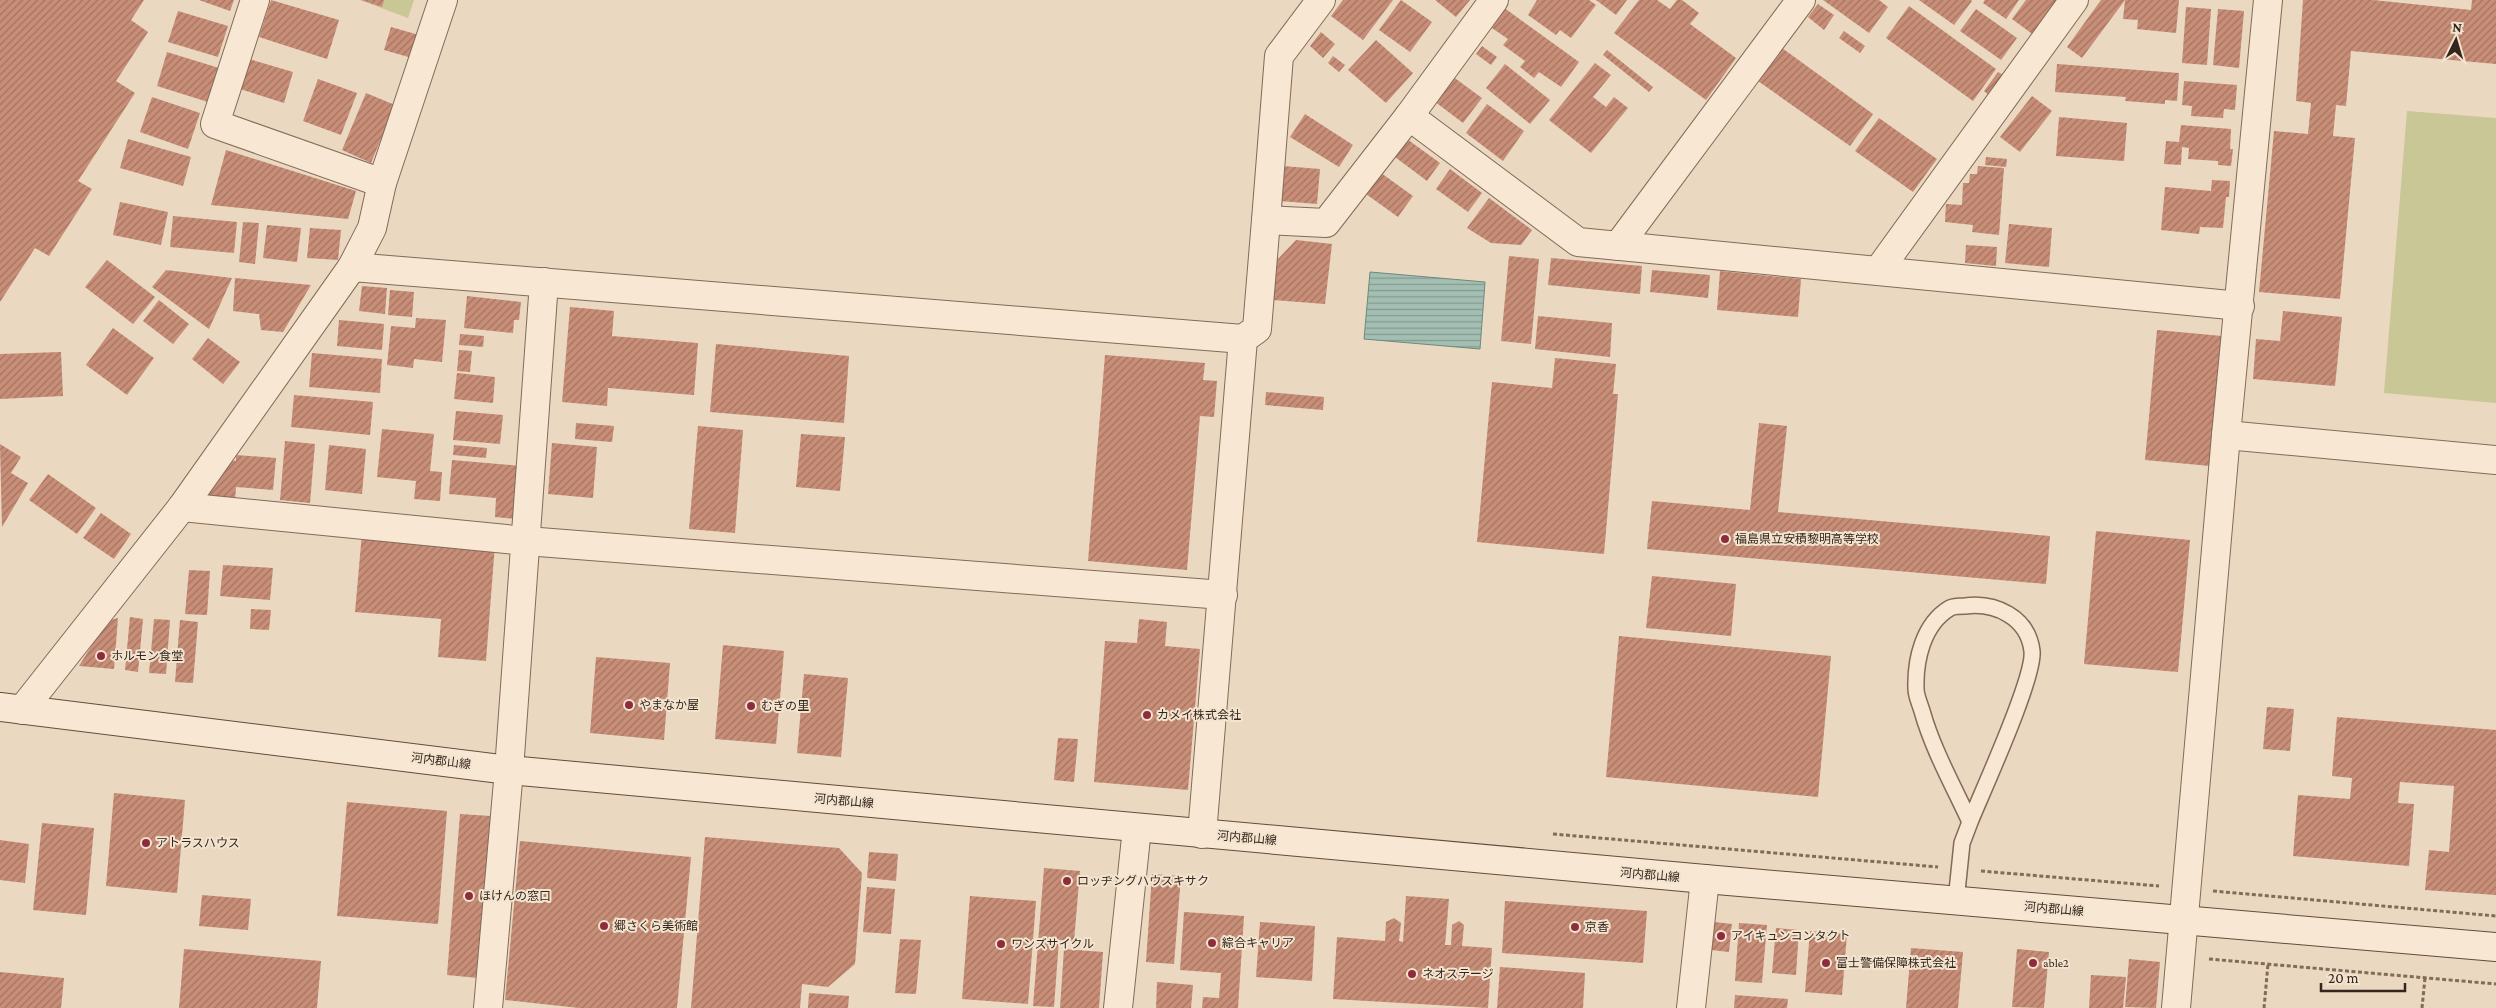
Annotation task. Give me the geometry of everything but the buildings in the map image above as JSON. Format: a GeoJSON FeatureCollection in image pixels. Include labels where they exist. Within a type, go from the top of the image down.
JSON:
{"type":"FeatureCollection","features":[{"type":"Feature","properties":{"kind":"street"},"geometry":{"type":"LineString","coordinates":[[255,0],[215,124],[382,184]]}},
{"type":"Feature","properties":{"kind":"street"},"geometry":{"type":"LineString","coordinates":[[11,709],[182,508],[352,267],[372,228],[382,184],[443,0]]}},
{"type":"Feature","properties":{"kind":"street"},"geometry":{"type":"LineString","coordinates":[[352,267],[1243,338],[1257,329],[1279,56],[1321,0]]}},
{"type":"Feature","properties":{"kind":"street"},"geometry":{"type":"LineString","coordinates":[[1266,220],[1326,223],[1410,116],[1494,0]]}},
{"type":"Feature","properties":{"kind":"street"},"geometry":{"type":"LineString","coordinates":[[1618,246],[1802,0]]}},
{"type":"Feature","properties":{"kind":"street"},"geometry":{"type":"LineString","coordinates":[[1878,271],[2074,0]]}},
{"type":"Feature","properties":{"kind":"street"},"geometry":{"type":"LineString","coordinates":[[2176,1008],[2226,435],[2240,306],[2268,0]]}},
{"type":"Feature","properties":{"kind":"street"},"geometry":{"type":"LineString","coordinates":[[1410,116],[1578,242],[2240,306]]}},
{"type":"Feature","properties":{"kind":"street"},"geometry":{"type":"LineString","coordinates":[[488,1008],[509,770],[544,282]]}},
{"type":"Feature","properties":{"kind":"street"},"geometry":{"type":"LineString","coordinates":[[1202,834],[1243,338]]}},
{"type":"Feature","properties":{"kind":"street"},"geometry":{"type":"LineString","coordinates":[[2226,435],[2496,460]]}},
{"type":"Feature","properties":{"kind":"street"},"geometry":{"type":"LineString","coordinates":[[182,508],[526,541],[1223,595]]}},
{"type":"Feature","properties":{"kind":"street","name":"河内郡山線"},"geometry":{"type":"LineString","coordinates":[[11,709],[509,770],[1704,880],[2496,946]]}},
{"type":"Feature","properties":{"kind":"street"},"geometry":{"type":"LineString","coordinates":[[1118,1008],[1137,828]]}},
{"type":"Feature","properties":{"kind":"street"},"geometry":{"type":"LineString","coordinates":[[1691,1008],[1704,880]]}},
{"type":"Feature","properties":{"kind":"lane"},"geometry":{"type":"LineString","coordinates":[[1956,901],[1962,843],[2025,686],[2032,652],[2027,632],[2010,614],[1989,605],[1951,607],[1937,620],[1925,636],[1918,661],[1916,691],[1928,734],[1970,822]]}},
{"type":"Feature","properties":{"kind":"path"},"geometry":{"type":"LineString","coordinates":[[1544,834],[2496,916]]}},
{"type":"Feature","properties":{"kind":"path"},"geometry":{"type":"LineString","coordinates":[[2181,958],[2496,984]]}},
{"type":"Feature","properties":{"kind":"path"},"geometry":{"type":"LineString","coordinates":[[2264,1008],[2268,964]]}},
{"type":"Feature","properties":{"kind":"path"},"geometry":{"type":"LineString","coordinates":[[2422,1008],[2425,978]]}},
{"type":"Feature","properties":{"kind":"shaded area"},"geometry":{"type":"Polygon","coordinates":[[[360,0],[414,0],[408,18],[360,0]]]}},
{"type":"Feature","properties":{"kind":"shaded area"},"geometry":{"type":"Polygon","coordinates":[[[2407,111],[2496,118],[2496,403],[2384,393],[2407,111]]]}},
{"type":"Feature","properties":{"kind":"shaded area"},"geometry":{"type":"Polygon","coordinates":[[[1370,272],[1485,282],[1480,349],[1364,339],[1370,272]]]}},
{"type":"Feature","properties":{"kind":"place","name":"福島県立安積黎明高等学校"},"geometry":{"type":"Point","coordinates":[1725,539]}},
{"type":"Feature","properties":{"kind":"place","name":"ホルモン食堂"},"geometry":{"type":"Point","coordinates":[101,656]}},
{"type":"Feature","properties":{"kind":"place","name":"やまなか屋"},"geometry":{"type":"Point","coordinates":[629,705]}},
{"type":"Feature","properties":{"kind":"place","name":"むぎの里"},"geometry":{"type":"Point","coordinates":[751,706]}},
{"type":"Feature","properties":{"kind":"place","name":"カメイ株式会社"},"geometry":{"type":"Point","coordinates":[1147,715]}},
{"type":"Feature","properties":{"kind":"place","name":"アトラスハウス"},"geometry":{"type":"Point","coordinates":[146,843]}},
{"type":"Feature","properties":{"kind":"place","name":"ロッヂングハウスキサク"},"geometry":{"type":"Point","coordinates":[1067,881]}},
{"type":"Feature","properties":{"kind":"place","name":"ほけんの窓口"},"geometry":{"type":"Point","coordinates":[469,896]}},
{"type":"Feature","properties":{"kind":"place","name":"郷さくら美術館"},"geometry":{"type":"Point","coordinates":[604,926]}},
{"type":"Feature","properties":{"kind":"place","name":"京香"},"geometry":{"type":"Point","coordinates":[1575,927]}},
{"type":"Feature","properties":{"kind":"place","name":"アイキュンコンタクト"},"geometry":{"type":"Point","coordinates":[1721,936]}},
{"type":"Feature","properties":{"kind":"place","name":"綜合キャリア"},"geometry":{"type":"Point","coordinates":[1212,943]}},
{"type":"Feature","properties":{"kind":"place","name":"ワンズサイクル"},"geometry":{"type":"Point","coordinates":[1001,944]}},
{"type":"Feature","properties":{"kind":"place","name":"富士警備保障株式会社"},"geometry":{"type":"Point","coordinates":[1826,963]}},
{"type":"Feature","properties":{"kind":"place","name":"able2"},"geometry":{"type":"Point","coordinates":[2033,963]}},
{"type":"Feature","properties":{"kind":"place","name":"ネオステージ"},"geometry":{"type":"Point","coordinates":[1412,974]}}]}
